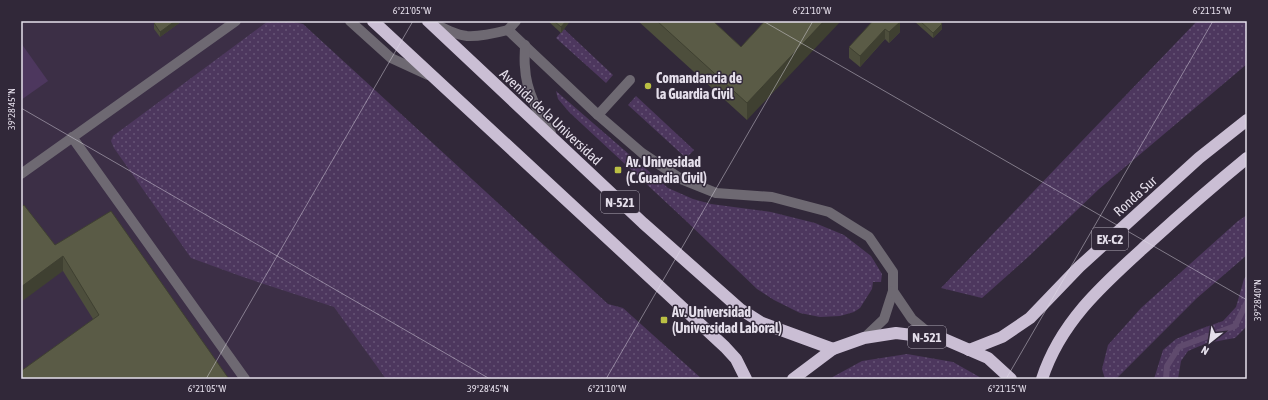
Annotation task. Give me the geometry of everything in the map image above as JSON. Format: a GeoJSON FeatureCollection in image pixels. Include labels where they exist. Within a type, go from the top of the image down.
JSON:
{"type":"FeatureCollection","features":[{"type":"Feature","properties":{"kind":"highway","name":"N-521"},"geometry":{"type":"LineString","coordinates":[[373,21],[725,347],[736,359],[746,379]]}},
{"type":"Feature","properties":{"kind":"highway","name":"Avenida de la Universidad"},"geometry":{"type":"LineString","coordinates":[[428,21],[643,223],[740,309],[762,323],[834,349]]}},
{"type":"Feature","properties":{"kind":"highway","name":"Ronda Sur"},"geometry":{"type":"LineString","coordinates":[[969,350],[1002,337],[1030,318],[1079,267],[1119,230],[1199,158],[1247,120]]}},
{"type":"Feature","properties":{"kind":"highway","name":"EX-C2"},"geometry":{"type":"LineString","coordinates":[[1042,379],[1057,344],[1067,328],[1088,301],[1105,283],[1205,192],[1247,158]]}},
{"type":"Feature","properties":{"kind":"highway","name":"N-521"},"geometry":{"type":"LineString","coordinates":[[793,379],[834,349],[864,338],[896,333],[944,339],[988,358],[1011,379]]}},
{"type":"Feature","properties":{"kind":"lane"},"geometry":{"type":"LineString","coordinates":[[21,174],[236,21]]}},
{"type":"Feature","properties":{"kind":"lane"},"geometry":{"type":"LineString","coordinates":[[350,21],[391,58],[432,76]]}},
{"type":"Feature","properties":{"kind":"lane"},"geometry":{"type":"LineString","coordinates":[[431,21],[441,27],[467,36],[489,35],[508,30],[516,21]]}},
{"type":"Feature","properties":{"kind":"lane"},"geometry":{"type":"LineString","coordinates":[[508,30],[598,115],[642,153],[681,179],[716,193],[772,197],[829,212],[869,237],[893,272],[893,292],[884,319],[864,338]]}},
{"type":"Feature","properties":{"kind":"lane"},"geometry":{"type":"LineString","coordinates":[[525,45],[524,68],[527,82],[536,110],[556,142]]}},
{"type":"Feature","properties":{"kind":"lane"},"geometry":{"type":"LineString","coordinates":[[598,115],[630,80]]}},
{"type":"Feature","properties":{"kind":"lane"},"geometry":{"type":"LineString","coordinates":[[72,137],[245,379]]}},
{"type":"Feature","properties":{"kind":"lane"},"geometry":{"type":"LineString","coordinates":[[893,292],[912,319],[935,338]]}},
{"type":"Feature","properties":{"kind":"shaded area"},"geometry":{"type":"Polygon","coordinates":[[[21,21],[287,21],[303,24],[644,379],[21,379],[21,21]]]}},
{"type":"Feature","properties":{"kind":"shaded area"},"geometry":{"type":"Polygon","coordinates":[[[268,21],[287,21],[303,24],[608,304],[623,308],[702,379],[386,379],[334,307],[191,258],[114,148],[111,141],[113,136],[268,21]]]}},
{"type":"Feature","properties":{"kind":"shaded area"},"geometry":{"type":"Polygon","coordinates":[[[1197,21],[1247,21],[1247,64],[1099,189],[1027,258],[982,298],[941,288],[1197,21]]]}},
{"type":"Feature","properties":{"kind":"shaded area"},"geometry":{"type":"Polygon","coordinates":[[[564,29],[613,75],[606,83],[556,38],[564,29]]]}},
{"type":"Feature","properties":{"kind":"shaded area"},"geometry":{"type":"Polygon","coordinates":[[[21,43],[48,81],[21,100],[21,43]]]}},
{"type":"Feature","properties":{"kind":"shaded area"},"geometry":{"type":"Polygon","coordinates":[[[556,91],[668,188],[693,199],[711,204],[771,212],[815,223],[844,235],[871,256],[882,274],[881,282],[873,282],[872,289],[860,308],[854,312],[840,316],[820,317],[800,313],[774,300],[757,289],[569,112],[558,99],[556,91]]]}},
{"type":"Feature","properties":{"kind":"shaded area"},"geometry":{"type":"Polygon","coordinates":[[[636,96],[694,150],[686,158],[628,105],[636,96]]]}},
{"type":"Feature","properties":{"kind":"shaded area"},"geometry":{"type":"Polygon","coordinates":[[[1247,215],[1247,255],[1197,298],[1116,379],[1105,379],[1102,369],[1108,345],[1141,308],[1238,221],[1247,215]]]}},
{"type":"Feature","properties":{"kind":"shaded area"},"geometry":{"type":"Polygon","coordinates":[[[1247,275],[1247,326],[1235,338],[1207,343],[1188,351],[1181,361],[1178,379],[1154,379],[1163,350],[1176,339],[1223,321],[1236,307],[1244,279],[1247,275]]]}},
{"type":"Feature","properties":{"kind":"shaded area"},"geometry":{"type":"Polygon","coordinates":[[[907,354],[953,362],[983,379],[829,379],[862,361],[907,354]]]}},
{"type":"Feature","properties":{"kind":"building"},"geometry":{"type":"Polygon","coordinates":[[[157,21],[175,21],[160,32],[154,23],[157,21]]]}},
{"type":"Feature","properties":{"kind":"building"},"geometry":{"type":"Polygon","coordinates":[[[554,21],[566,21],[561,27],[554,21]]]}},
{"type":"Feature","properties":{"kind":"building"},"geometry":{"type":"Polygon","coordinates":[[[657,21],[713,21],[741,47],[765,21],[824,21],[747,103],[657,21]]]}},
{"type":"Feature","properties":{"kind":"building"},"geometry":{"type":"Polygon","coordinates":[[[873,21],[900,22],[889,32],[885,29],[860,56],[849,47],[873,21]]]}},
{"type":"Feature","properties":{"kind":"building"},"geometry":{"type":"Polygon","coordinates":[[[920,21],[940,21],[942,24],[933,33],[920,21]]]}},
{"type":"Feature","properties":{"kind":"building"},"geometry":{"type":"Polygon","coordinates":[[[24,205],[55,245],[111,211],[229,379],[21,379],[21,371],[99,315],[63,256],[21,287],[21,207],[24,205]]]}},
{"type":"Feature","properties":{"kind":"waterway"},"geometry":{"type":"LineString","coordinates":[[1166,379],[1167,366],[1179,347],[1235,326],[1247,302]]}},
{"type":"Feature","properties":{"kind":"place","name":"Comandancia de la Guardia Civil"},"geometry":{"type":"Point","coordinates":[648,86]}},
{"type":"Feature","properties":{"kind":"place","name":"Av. Univesidad (C.Guardia Civil)"},"geometry":{"type":"Point","coordinates":[618,170]}},
{"type":"Feature","properties":{"kind":"place","name":"Av. Universidad (Universidad Laboral)"},"geometry":{"type":"Point","coordinates":[664,320]}}]}
